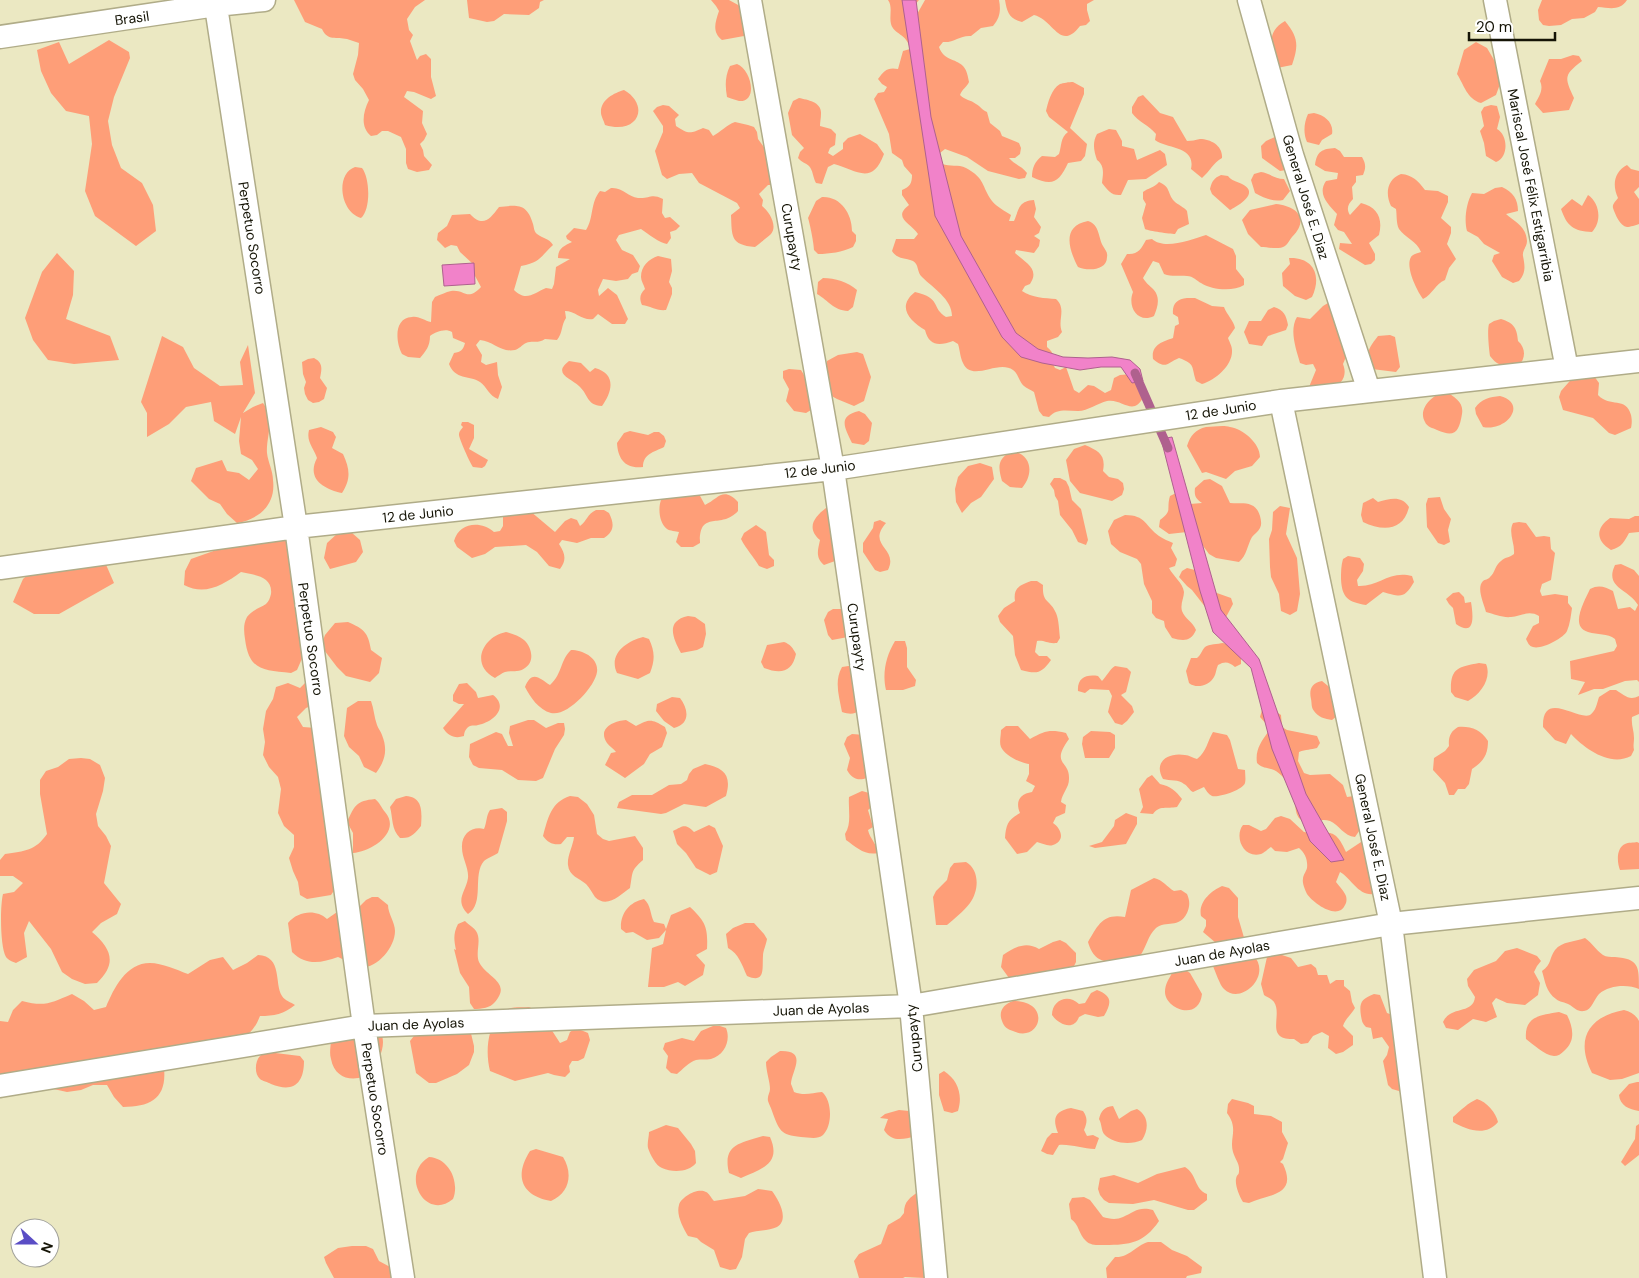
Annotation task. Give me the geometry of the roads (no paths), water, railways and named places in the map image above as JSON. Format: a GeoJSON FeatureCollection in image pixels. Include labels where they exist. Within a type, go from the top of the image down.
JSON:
{"type":"FeatureCollection","features":[{"type":"Feature","properties":{"kind":"street","name":"Brasil"},"geometry":{"type":"LineString","coordinates":[[0,37],[215,2],[264,0]]}},
{"type":"Feature","properties":{"kind":"street","name":"Curupayty"},"geometry":{"type":"LineString","coordinates":[[750,0],[832,469],[911,1006],[936,1278]]}},
{"type":"Feature","properties":{"kind":"street","name":"General José E. Diaz"},"geometry":{"type":"LineString","coordinates":[[1249,0],[1292,155],[1369,392]]}},
{"type":"Feature","properties":{"kind":"street","name":"Mariscal José Félix Estigarribia"},"geometry":{"type":"LineString","coordinates":[[1495,0],[1567,369]]}},
{"type":"Feature","properties":{"kind":"street","name":"Perpetuo Socorro"},"geometry":{"type":"LineString","coordinates":[[215,2],[296,527],[364,1026],[403,1278]]}},
{"type":"Feature","properties":{"kind":"street","name":"12 de Junio"},"geometry":{"type":"LineString","coordinates":[[0,568],[296,527],[832,469],[1281,401],[1639,361]]}},
{"type":"Feature","properties":{"kind":"street","name":"General José E. Diaz"},"geometry":{"type":"LineString","coordinates":[[1281,401],[1391,924],[1435,1278]]}},
{"type":"Feature","properties":{"kind":"street","name":"Juan de Ayolas"},"geometry":{"type":"LineString","coordinates":[[0,1086],[364,1026],[911,1006],[1391,924],[1639,898]]}},
{"type":"Feature","properties":{"kind":"waterway"},"geometry":{"type":"LineString","coordinates":[[1135,373],[1168,448]]}}]}
